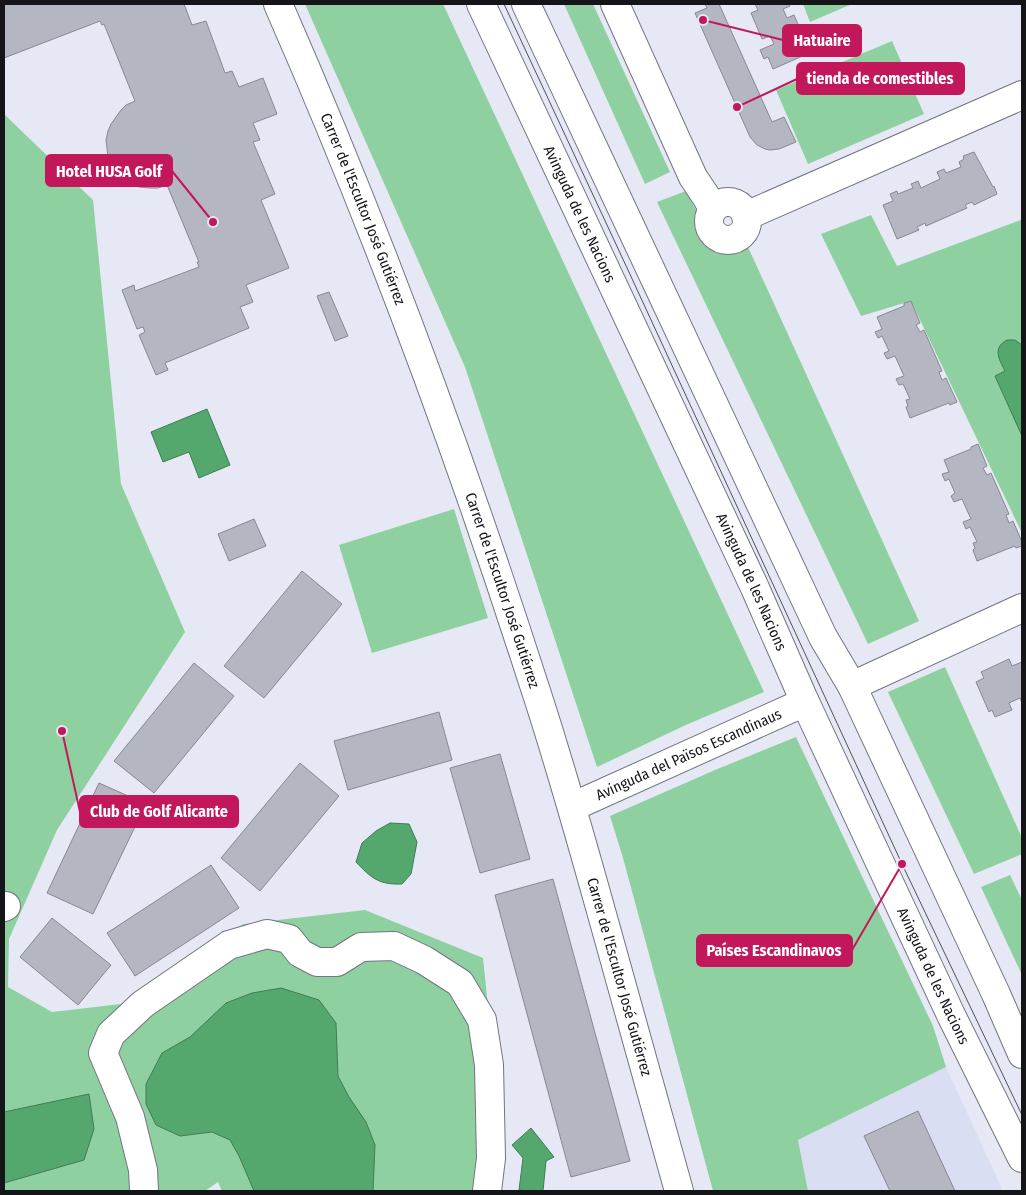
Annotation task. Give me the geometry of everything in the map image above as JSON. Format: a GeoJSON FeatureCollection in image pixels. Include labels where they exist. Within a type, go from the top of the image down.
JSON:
{"type":"FeatureCollection","features":[{"type":"Feature","properties":{"kind":"main road","name":"Carrer de l'Escultor José Gutiérrez"},"geometry":{"type":"LineString","coordinates":[[278,4],[375,236],[467,483],[534,684],[572,807],[679,1191]]}},
{"type":"Feature","properties":{"kind":"main road","name":"Avinguda de les Nacions"},"geometry":{"type":"LineString","coordinates":[[481,4],[755,588],[805,702],[951,1015],[1022,1158]]}},
{"type":"Feature","properties":{"kind":"main road"},"geometry":{"type":"LineString","coordinates":[[526,4],[823,637],[852,686],[996,994],[1022,1054]]}},
{"type":"Feature","properties":{"kind":"main road"},"geometry":{"type":"LineString","coordinates":[[615,4],[693,177],[712,187],[730,209],[1022,95]]}},
{"type":"Feature","properties":{"kind":"main road"},"geometry":{"type":"LineString","coordinates":[[852,686],[1022,608]]}},
{"type":"Feature","properties":{"kind":"main road","name":"Avinguda del Països Escandinaus"},"geometry":{"type":"LineString","coordinates":[[572,807],[805,702]]}},
{"type":"Feature","properties":{"kind":"main road"},"geometry":{"type":"LineString","coordinates":[[144,1191],[142,1170],[130,1117],[103,1053],[111,1034],[143,1004],[229,945],[267,934],[289,939],[300,954],[317,962],[337,962],[361,947],[394,946],[424,960],[460,983],[482,1020],[489,1065],[492,1158],[487,1191]]}},
{"type":"Feature","properties":{"kind":"shaded area"},"geometry":{"type":"Polygon","coordinates":[[[305,4],[443,4],[764,692],[688,724],[597,767],[465,367],[305,4]]]}},
{"type":"Feature","properties":{"kind":"shaded area"},"geometry":{"type":"Polygon","coordinates":[[[564,4],[593,4],[670,172],[645,184],[564,4]]]}},
{"type":"Feature","properties":{"kind":"shaded area"},"geometry":{"type":"Polygon","coordinates":[[[803,4],[852,4],[810,22],[803,4]]]}},
{"type":"Feature","properties":{"kind":"shaded area"},"geometry":{"type":"Polygon","coordinates":[[[892,41],[924,114],[808,164],[776,90],[892,41]]]}},
{"type":"Feature","properties":{"kind":"shaded area"},"geometry":{"type":"Polygon","coordinates":[[[4,114],[93,200],[121,484],[185,632],[57,830],[9,939],[8,987],[52,1012],[121,1004],[243,924],[365,910],[483,958],[503,1150],[496,1191],[222,1191],[218,1182],[205,1191],[4,1191],[4,114]]]}},
{"type":"Feature","properties":{"kind":"shaded area"},"geometry":{"type":"Polygon","coordinates":[[[686,191],[697,212],[702,239],[725,253],[748,247],[919,621],[868,644],[657,202],[686,191]]]}},
{"type":"Feature","properties":{"kind":"shaded area"},"geometry":{"type":"Polygon","coordinates":[[[871,215],[897,266],[1021,220],[1022,533],[911,301],[861,316],[821,234],[871,215]]]}},
{"type":"Feature","properties":{"kind":"shaded area"},"geometry":{"type":"Polygon","coordinates":[[[1007,340],[1015,340],[1022,345],[1022,436],[995,376],[1005,371],[999,358],[998,350],[1002,343],[1007,340]]]}},
{"type":"Feature","properties":{"kind":"shaded area"},"geometry":{"type":"Polygon","coordinates":[[[207,409],[230,465],[199,478],[189,452],[163,462],[151,432],[207,409]]]}},
{"type":"Feature","properties":{"kind":"shaded area"},"geometry":{"type":"Polygon","coordinates":[[[454,509],[488,618],[372,653],[339,545],[454,509]]]}},
{"type":"Feature","properties":{"kind":"shaded area"},"geometry":{"type":"Polygon","coordinates":[[[945,667],[1022,838],[1022,854],[974,874],[888,692],[945,667]]]}},
{"type":"Feature","properties":{"kind":"shaded area"},"geometry":{"type":"Polygon","coordinates":[[[796,737],[933,1026],[946,1067],[798,1140],[808,1191],[713,1191],[610,816],[796,737]]]}},
{"type":"Feature","properties":{"kind":"shaded area"},"geometry":{"type":"Polygon","coordinates":[[[390,823],[409,824],[417,842],[411,874],[402,884],[381,882],[366,872],[356,862],[362,843],[376,831],[390,823]]]}},
{"type":"Feature","properties":{"kind":"shaded area"},"geometry":{"type":"Polygon","coordinates":[[[1010,875],[1022,900],[1022,975],[981,887],[1010,875]]]}},
{"type":"Feature","properties":{"kind":"shaded area"},"geometry":{"type":"Polygon","coordinates":[[[281,988],[319,1000],[336,1023],[338,1076],[349,1097],[366,1122],[375,1145],[373,1191],[254,1191],[230,1140],[212,1132],[180,1136],[156,1125],[146,1104],[146,1084],[162,1053],[190,1037],[226,1003],[252,993],[281,988]]]}},
{"type":"Feature","properties":{"kind":"shaded area"},"geometry":{"type":"Polygon","coordinates":[[[946,1067],[1003,1191],[808,1191],[798,1140],[946,1067]]]}},
{"type":"Feature","properties":{"kind":"shaded area"},"geometry":{"type":"Polygon","coordinates":[[[89,1094],[94,1129],[84,1160],[4,1183],[4,1112],[89,1094]]]}},
{"type":"Feature","properties":{"kind":"shaded area"},"geometry":{"type":"Polygon","coordinates":[[[531,1128],[554,1157],[546,1161],[543,1191],[519,1190],[523,1158],[512,1145],[531,1128]]]}},
{"type":"Feature","properties":{"kind":"building"},"geometry":{"type":"Polygon","coordinates":[[[4,4],[184,4],[192,25],[206,21],[225,73],[232,71],[239,87],[263,78],[277,114],[253,123],[260,140],[253,142],[275,194],[261,200],[289,268],[246,285],[253,302],[240,307],[249,328],[165,363],[168,370],[156,375],[139,335],[145,332],[143,327],[137,329],[122,290],[134,285],[135,291],[199,267],[197,262],[199,262],[167,185],[150,188],[131,184],[118,174],[108,156],[106,140],[111,124],[126,105],[135,101],[104,24],[102,25],[100,21],[4,58],[4,4]]]}},
{"type":"Feature","properties":{"kind":"building"},"geometry":{"type":"Polygon","coordinates":[[[705,4],[719,4],[772,122],[784,117],[796,142],[779,149],[770,150],[757,145],[750,137],[695,13],[707,8],[705,4]]]}},
{"type":"Feature","properties":{"kind":"building"},"geometry":{"type":"Polygon","coordinates":[[[755,4],[789,4],[790,6],[783,9],[787,18],[794,15],[800,29],[793,32],[795,36],[802,33],[807,44],[803,45],[807,54],[773,69],[768,57],[764,59],[760,50],[774,44],[770,36],[762,39],[751,13],[758,10],[755,4]]]}},
{"type":"Feature","properties":{"kind":"building"},"geometry":{"type":"Polygon","coordinates":[[[974,152],[997,194],[974,205],[972,202],[965,205],[967,208],[926,226],[925,223],[917,227],[919,230],[897,239],[883,205],[893,201],[890,194],[897,191],[898,194],[913,188],[911,184],[918,181],[921,188],[940,179],[937,172],[944,169],[946,173],[961,167],[959,162],[964,159],[963,156],[974,152]]]}},
{"type":"Feature","properties":{"kind":"building"},"geometry":{"type":"Polygon","coordinates":[[[329,292],[348,336],[335,341],[317,296],[329,292]]]}},
{"type":"Feature","properties":{"kind":"building"},"geometry":{"type":"Polygon","coordinates":[[[911,301],[920,323],[916,325],[920,332],[924,330],[942,371],[939,372],[942,380],[946,378],[957,402],[950,405],[949,403],[910,418],[906,407],[908,406],[906,400],[910,399],[903,384],[899,385],[896,379],[904,376],[895,356],[887,359],[884,353],[889,351],[882,336],[878,338],[875,332],[882,329],[877,317],[904,306],[904,303],[911,301]]]}},
{"type":"Feature","properties":{"kind":"building"},"geometry":{"type":"Polygon","coordinates":[[[978,444],[987,466],[983,468],[987,475],[991,473],[1009,514],[1006,515],[1009,523],[1013,521],[1022,546],[1016,548],[1015,546],[977,561],[973,550],[975,548],[973,543],[977,542],[970,527],[966,529],[963,522],[971,519],[962,499],[954,502],[951,496],[955,493],[949,479],[945,481],[942,474],[949,472],[944,460],[971,449],[971,447],[978,444]]]}},
{"type":"Feature","properties":{"kind":"building"},"geometry":{"type":"Polygon","coordinates":[[[254,519],[266,546],[229,561],[218,534],[254,519]]]}},
{"type":"Feature","properties":{"kind":"building"},"geometry":{"type":"Polygon","coordinates":[[[302,571],[342,604],[264,698],[224,666],[302,571]]]}},
{"type":"Feature","properties":{"kind":"building"},"geometry":{"type":"Polygon","coordinates":[[[1009,659],[1012,666],[1022,662],[1022,703],[1020,698],[1009,703],[1012,710],[995,717],[992,710],[989,712],[976,682],[984,678],[981,672],[1009,659]]]}},
{"type":"Feature","properties":{"kind":"building"},"geometry":{"type":"Polygon","coordinates":[[[194,663],[234,696],[154,793],[114,761],[194,663]]]}},
{"type":"Feature","properties":{"kind":"building"},"geometry":{"type":"Polygon","coordinates":[[[439,712],[452,760],[348,790],[334,741],[439,712]]]}},
{"type":"Feature","properties":{"kind":"building"},"geometry":{"type":"Polygon","coordinates":[[[500,754],[530,859],[480,873],[450,768],[500,754]]]}},
{"type":"Feature","properties":{"kind":"building"},"geometry":{"type":"Polygon","coordinates":[[[300,763],[339,796],[260,891],[221,858],[300,763]]]}},
{"type":"Feature","properties":{"kind":"building"},"geometry":{"type":"Polygon","coordinates":[[[99,783],[146,804],[93,914],[47,893],[99,783]]]}},
{"type":"Feature","properties":{"kind":"building"},"geometry":{"type":"Polygon","coordinates":[[[211,865],[239,908],[135,976],[107,933],[211,865]]]}},
{"type":"Feature","properties":{"kind":"building"},"geometry":{"type":"Polygon","coordinates":[[[553,879],[630,1161],[571,1177],[495,895],[553,879]]]}},
{"type":"Feature","properties":{"kind":"building"},"geometry":{"type":"Polygon","coordinates":[[[52,918],[111,965],[78,1005],[20,957],[52,918]]]}},
{"type":"Feature","properties":{"kind":"building"},"geometry":{"type":"Polygon","coordinates":[[[918,1111],[955,1191],[890,1191],[864,1136],[918,1111]]]}},
{"type":"Feature","properties":{"kind":"tram line"},"geometry":{"type":"LineString","coordinates":[[504,4],[902,864],[1022,1115]]}},
{"type":"Feature","properties":{"kind":"place","name":"Hatuaire"},"geometry":{"type":"Point","coordinates":[703,20]}},
{"type":"Feature","properties":{"kind":"place","name":"tienda de comestibles"},"geometry":{"type":"Point","coordinates":[737,107]}},
{"type":"Feature","properties":{"kind":"place","name":"Hotel HUSA Golf"},"geometry":{"type":"Point","coordinates":[213,222]}},
{"type":"Feature","properties":{"kind":"place","name":"Club de Golf Alicante"},"geometry":{"type":"Point","coordinates":[62,731]}},
{"type":"Feature","properties":{"kind":"place","name":"Países Escandinavos"},"geometry":{"type":"Point","coordinates":[902,864]}}]}
